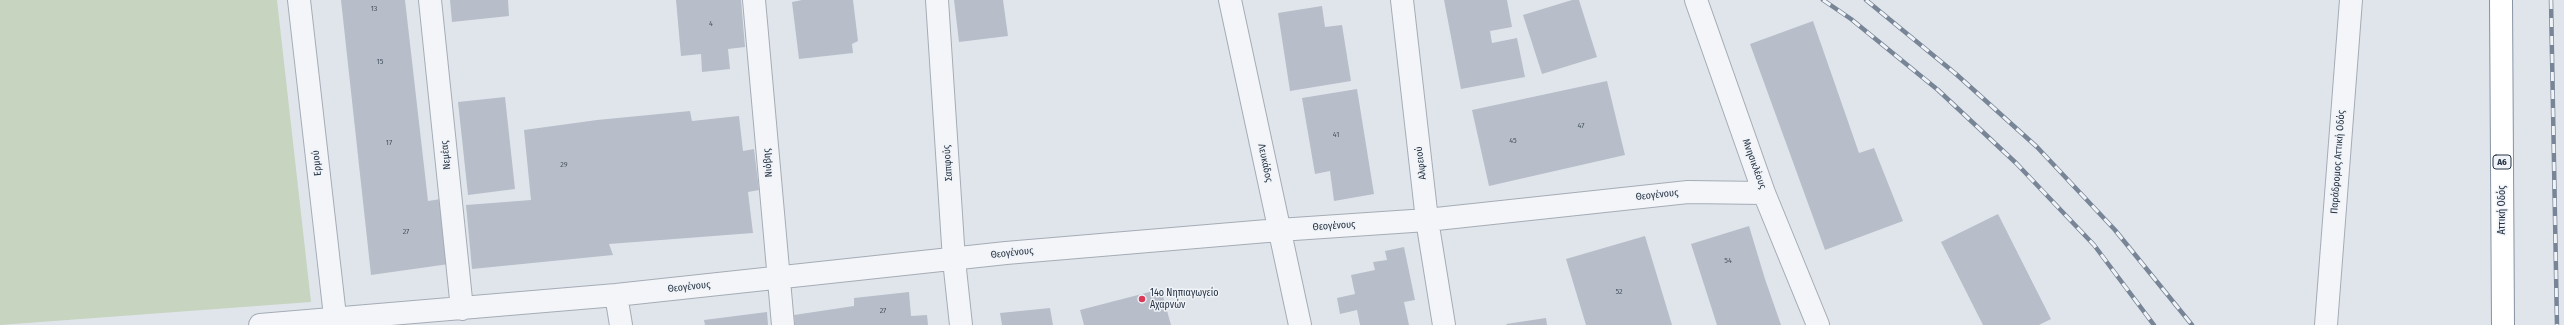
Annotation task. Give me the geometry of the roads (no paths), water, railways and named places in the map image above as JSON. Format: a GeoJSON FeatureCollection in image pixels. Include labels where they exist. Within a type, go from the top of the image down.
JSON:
{"type":"FeatureCollection","features":[{"type":"Feature","properties":{"kind":"highway","name":"Αττική Οδός"},"geometry":{"type":"LineString","coordinates":[[2502,0],[2503,325]]}},
{"type":"Feature","properties":{"kind":"street","name":"Ερμού"},"geometry":{"type":"LineString","coordinates":[[300,0],[335,322]]}},
{"type":"Feature","properties":{"kind":"street","name":"Νεμέας"},"geometry":{"type":"LineString","coordinates":[[430,0],[462,309]]}},
{"type":"Feature","properties":{"kind":"street","name":"Νιόβης"},"geometry":{"type":"LineString","coordinates":[[754,0],[783,325]]}},
{"type":"Feature","properties":{"kind":"street","name":"Σαπφούς"},"geometry":{"type":"LineString","coordinates":[[937,0],[954,260],[961,325]]}},
{"type":"Feature","properties":{"kind":"street","name":"Λευκάδος"},"geometry":{"type":"LineString","coordinates":[[1230,0],[1300,325]]}},
{"type":"Feature","properties":{"kind":"street","name":"Αλφειού"},"geometry":{"type":"LineString","coordinates":[[1402,0],[1427,220],[1444,325]]}},
{"type":"Feature","properties":{"kind":"street","name":"Μνησικλέους"},"geometry":{"type":"LineString","coordinates":[[1696,0],[1764,193],[1818,325]]}},
{"type":"Feature","properties":{"kind":"street","name":"Παράδρομος Αττική Οδός"},"geometry":{"type":"LineString","coordinates":[[2326,325],[2351,0]]}},
{"type":"Feature","properties":{"kind":"street","name":"Θεογένους"},"geometry":{"type":"LineString","coordinates":[[260,325],[335,322],[954,260],[1279,230],[1427,220],[1688,192],[1764,193]]}},
{"type":"Feature","properties":{"kind":"street"},"geometry":{"type":"LineString","coordinates":[[616,295],[621,325]]}},
{"type":"Feature","properties":{"kind":"railway"},"geometry":{"type":"LineString","coordinates":[[1823,0],[1851,19],[1938,90],[2016,163],[2094,245],[2154,325]]}},
{"type":"Feature","properties":{"kind":"railway"},"geometry":{"type":"LineString","coordinates":[[1866,0],[1956,74],[2037,147],[2115,230],[2192,325]]}},
{"type":"Feature","properties":{"kind":"railway"},"geometry":{"type":"LineString","coordinates":[[2551,0],[2557,325]]}},
{"type":"Feature","properties":{"kind":"place","name":"14ο Νηπιαγωγείο Αχαρνών"},"geometry":{"type":"Point","coordinates":[1142,299]}}]}
